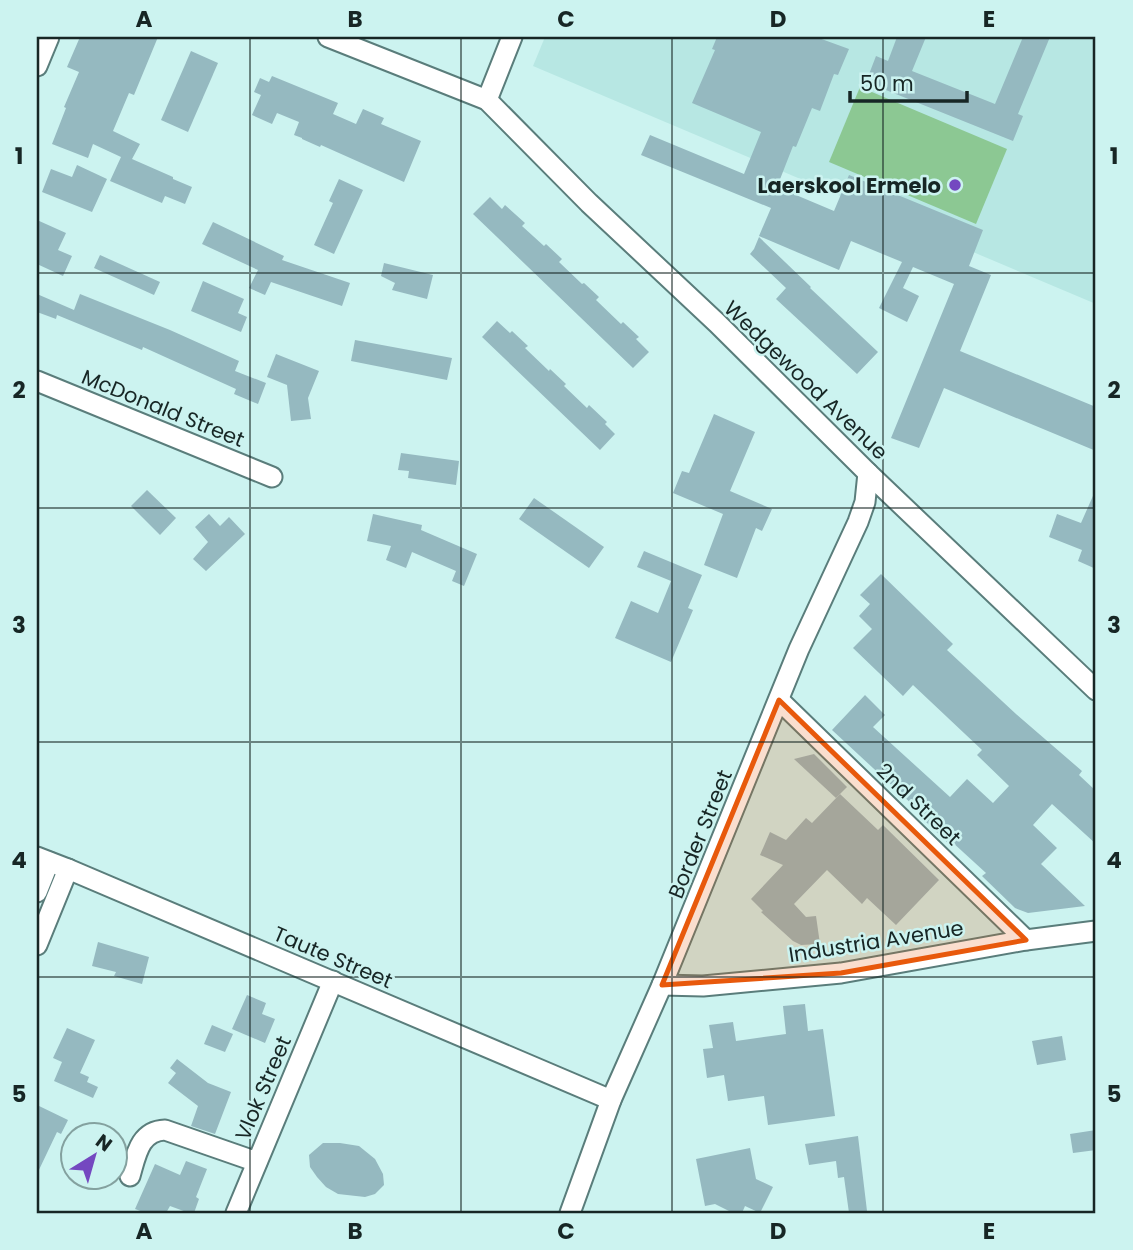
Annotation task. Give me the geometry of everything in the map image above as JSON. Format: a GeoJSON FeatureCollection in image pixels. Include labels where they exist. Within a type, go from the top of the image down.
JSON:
{"type":"FeatureCollection","features":[{"type":"Feature","properties":{"kind":"street"},"geometry":{"type":"LineString","coordinates":[[37,66],[49,37]]}},
{"type":"Feature","properties":{"kind":"street"},"geometry":{"type":"LineString","coordinates":[[328,37],[487,100],[512,37]]}},
{"type":"Feature","properties":{"kind":"street","name":"Wedgewood Avenue"},"geometry":{"type":"LineString","coordinates":[[487,100],[589,203],[717,323],[1096,690]]}},
{"type":"Feature","properties":{"kind":"street","name":"McDonald Street"},"geometry":{"type":"LineString","coordinates":[[37,381],[272,477]]}},
{"type":"Feature","properties":{"kind":"street","name":"Border Street"},"geometry":{"type":"LineString","coordinates":[[570,1213],[611,1100],[662,985],[799,649],[858,522],[865,502],[869,472]]}},
{"type":"Feature","properties":{"kind":"street","name":"2nd Street"},"geometry":{"type":"LineString","coordinates":[[779,701],[1026,940]]}},
{"type":"Feature","properties":{"kind":"street"},"geometry":{"type":"LineString","coordinates":[[37,892],[43,860]]}},
{"type":"Feature","properties":{"kind":"street","name":"Taute Street"},"geometry":{"type":"LineString","coordinates":[[43,860],[611,1100]]}},
{"type":"Feature","properties":{"kind":"street"},"geometry":{"type":"LineString","coordinates":[[37,945],[68,869]]}},
{"type":"Feature","properties":{"kind":"street","name":"Industria Avenue"},"geometry":{"type":"LineString","coordinates":[[662,985],[703,986],[841,974],[1026,940],[1096,931]]}},
{"type":"Feature","properties":{"kind":"street","name":"Vlok Street"},"geometry":{"type":"LineString","coordinates":[[236,1213],[333,981]]}},
{"type":"Feature","properties":{"kind":"street"},"geometry":{"type":"LineString","coordinates":[[130,1176],[141,1142],[148,1135],[160,1130],[257,1162]]}},
{"type":"Feature","properties":{"kind":"highlighted area"},"geometry":{"type":"Polygon","coordinates":[[[779,700],[1026,940],[841,973],[662,985],[779,700]]]}},
{"type":"Feature","properties":{"kind":"shaded area","name":"Laerskool Ermelo"},"geometry":{"type":"Polygon","coordinates":[[[545,37],[1096,37],[1096,304],[533,66],[545,37]]]}},
{"type":"Feature","properties":{"kind":"green space"},"geometry":{"type":"Polygon","coordinates":[[[860,87],[1007,149],[976,224],[829,162],[860,87]]]}},
{"type":"Feature","properties":{"kind":"building"},"geometry":{"type":"Polygon","coordinates":[[[80,37],[158,37],[134,95],[129,93],[113,131],[140,144],[132,159],[192,187],[185,204],[165,196],[162,203],[110,181],[121,157],[93,144],[88,158],[52,144],[79,72],[67,67],[80,37]]]}},
{"type":"Feature","properties":{"kind":"building"},"geometry":{"type":"Polygon","coordinates":[[[717,37],[816,37],[849,49],[838,75],[834,74],[820,111],[812,108],[777,187],[834,211],[849,175],[983,230],[969,266],[991,275],[960,351],[1096,407],[1096,451],[944,388],[919,448],[891,438],[954,284],[913,267],[903,288],[919,296],[907,322],[879,308],[902,262],[851,241],[839,270],[759,236],[771,208],[641,155],[650,135],[744,174],[761,132],[692,103],[715,50],[712,49],[717,37]]]}},
{"type":"Feature","properties":{"kind":"building"},"geometry":{"type":"Polygon","coordinates":[[[897,37],[926,37],[912,71],[995,104],[1023,37],[1050,37],[1018,114],[1023,116],[1013,141],[866,82],[876,56],[888,61],[897,37]]]}},
{"type":"Feature","properties":{"kind":"building"},"geometry":{"type":"Polygon","coordinates":[[[191,51],[218,63],[188,132],[161,120],[191,51]]]}},
{"type":"Feature","properties":{"kind":"building"},"geometry":{"type":"Polygon","coordinates":[[[272,76],[338,103],[333,114],[356,124],[363,109],[384,118],[381,124],[421,141],[404,182],[294,135],[299,122],[277,113],[272,124],[252,115],[261,95],[254,92],[260,78],[269,82],[272,76]]]}},
{"type":"Feature","properties":{"kind":"building"},"geometry":{"type":"Polygon","coordinates":[[[77,165],[107,179],[92,212],[42,192],[51,169],[72,177],[77,165]]]}},
{"type":"Feature","properties":{"kind":"building"},"geometry":{"type":"Polygon","coordinates":[[[339,179],[363,190],[334,254],[314,245],[333,203],[329,201],[339,179]]]}},
{"type":"Feature","properties":{"kind":"building"},"geometry":{"type":"Polygon","coordinates":[[[490,197],[502,209],[505,205],[525,223],[522,226],[544,246],[546,244],[562,259],[559,262],[599,297],[596,300],[639,337],[636,339],[649,352],[633,368],[473,214],[490,197]]]}},
{"type":"Feature","properties":{"kind":"building"},"geometry":{"type":"Polygon","coordinates":[[[37,220],[66,233],[58,250],[72,256],[63,276],[37,264],[37,220]]]}},
{"type":"Feature","properties":{"kind":"building"},"geometry":{"type":"Polygon","coordinates":[[[213,222],[284,256],[282,260],[350,283],[342,306],[271,282],[265,295],[249,288],[258,270],[202,244],[213,222]]]}},
{"type":"Feature","properties":{"kind":"building"},"geometry":{"type":"Polygon","coordinates":[[[759,237],[878,352],[857,374],[776,299],[786,288],[750,254],[759,237]]]}},
{"type":"Feature","properties":{"kind":"building"},"geometry":{"type":"Polygon","coordinates":[[[100,255],[160,282],[154,295],[94,268],[100,255]]]}},
{"type":"Feature","properties":{"kind":"building"},"geometry":{"type":"Polygon","coordinates":[[[384,263],[433,275],[427,299],[392,290],[395,283],[381,276],[384,263]]]}},
{"type":"Feature","properties":{"kind":"building"},"geometry":{"type":"Polygon","coordinates":[[[203,281],[244,299],[238,313],[247,317],[241,332],[191,311],[203,281]]]}},
{"type":"Feature","properties":{"kind":"building"},"geometry":{"type":"Polygon","coordinates":[[[37,294],[74,310],[80,294],[239,361],[235,371],[266,383],[258,404],[234,394],[236,389],[143,347],[142,350],[57,315],[56,319],[37,312],[37,294]]]}},
{"type":"Feature","properties":{"kind":"building"},"geometry":{"type":"Polygon","coordinates":[[[497,321],[528,346],[525,348],[566,384],[564,386],[587,408],[589,405],[607,422],[605,424],[615,434],[600,450],[482,337],[497,321]]]}},
{"type":"Feature","properties":{"kind":"building"},"geometry":{"type":"Polygon","coordinates":[[[355,340],[452,358],[447,380],[351,361],[355,340]]]}},
{"type":"Feature","properties":{"kind":"building"},"geometry":{"type":"Polygon","coordinates":[[[276,354],[319,371],[308,398],[311,419],[291,421],[287,385],[267,377],[276,354]]]}},
{"type":"Feature","properties":{"kind":"building"},"geometry":{"type":"Polygon","coordinates":[[[714,414],[755,432],[730,491],[772,509],[762,531],[756,528],[737,578],[704,565],[723,514],[673,493],[682,471],[689,473],[714,414]]]}},
{"type":"Feature","properties":{"kind":"building"},"geometry":{"type":"Polygon","coordinates":[[[401,453],[459,461],[456,485],[408,478],[409,471],[398,470],[401,453]]]}},
{"type":"Feature","properties":{"kind":"building"},"geometry":{"type":"Polygon","coordinates":[[[1096,489],[1096,569],[1078,561],[1082,550],[1049,537],[1057,514],[1081,523],[1096,489]]]}},
{"type":"Feature","properties":{"kind":"building"},"geometry":{"type":"Polygon","coordinates":[[[147,490],[176,518],[160,535],[131,506],[147,490]]]}},
{"type":"Feature","properties":{"kind":"building"},"geometry":{"type":"Polygon","coordinates":[[[534,498],[604,547],[589,568],[519,519],[534,498]]]}},
{"type":"Feature","properties":{"kind":"building"},"geometry":{"type":"Polygon","coordinates":[[[209,514],[220,526],[229,517],[245,534],[206,571],[193,559],[208,542],[195,527],[209,514]]]}},
{"type":"Feature","properties":{"kind":"building"},"geometry":{"type":"Polygon","coordinates":[[[373,514],[422,525],[421,530],[477,554],[464,586],[452,581],[456,571],[412,552],[406,568],[386,560],[391,546],[367,541],[373,514]]]}},
{"type":"Feature","properties":{"kind":"building"},"geometry":{"type":"Polygon","coordinates":[[[644,551],[702,575],[688,608],[693,610],[671,662],[615,638],[631,601],[658,613],[671,581],[637,567],[644,551]]]}},
{"type":"Feature","properties":{"kind":"building"},"geometry":{"type":"Polygon","coordinates":[[[881,574],[953,644],[947,650],[1082,771],[1079,775],[1096,791],[1096,844],[1052,804],[1033,825],[1057,848],[1041,864],[1085,906],[1028,913],[1015,908],[982,876],[986,873],[951,841],[949,844],[926,822],[928,819],[832,730],[865,695],[885,715],[873,727],[950,797],[967,779],[993,803],[1009,786],[977,755],[982,750],[913,685],[903,696],[853,648],[872,629],[859,616],[870,604],[860,595],[881,574]]]}},
{"type":"Feature","properties":{"kind":"building"},"geometry":{"type":"Polygon","coordinates":[[[814,754],[847,787],[836,798],[794,759],[814,754]]]}},
{"type":"Feature","properties":{"kind":"building"},"geometry":{"type":"Polygon","coordinates":[[[840,794],[878,830],[883,825],[939,880],[896,925],[867,898],[862,904],[827,870],[794,904],[806,917],[816,916],[820,944],[801,945],[761,912],[763,911],[751,899],[783,865],[760,855],[770,832],[786,840],[806,818],[812,823],[840,794]]]}},
{"type":"Feature","properties":{"kind":"building"},"geometry":{"type":"Polygon","coordinates":[[[98,942],[149,957],[142,984],[114,976],[116,972],[92,966],[98,942]]]}},
{"type":"Feature","properties":{"kind":"building"},"geometry":{"type":"Polygon","coordinates":[[[247,995],[266,1003],[262,1014],[275,1019],[265,1043],[232,1029],[247,995]]]}},
{"type":"Feature","properties":{"kind":"building"},"geometry":{"type":"Polygon","coordinates":[[[805,1004],[808,1031],[823,1029],[835,1116],[768,1125],[764,1096],[728,1101],[724,1075],[707,1078],[703,1049],[713,1048],[709,1025],[733,1022],[736,1041],[786,1034],[783,1006],[805,1004]]]}},
{"type":"Feature","properties":{"kind":"building"},"geometry":{"type":"Polygon","coordinates":[[[212,1025],[233,1034],[225,1052],[204,1044],[212,1025]]]}},
{"type":"Feature","properties":{"kind":"building"},"geometry":{"type":"Polygon","coordinates":[[[67,1028],[95,1040],[80,1073],[89,1077],[87,1082],[98,1087],[93,1098],[54,1081],[62,1062],[53,1058],[67,1028]]]}},
{"type":"Feature","properties":{"kind":"building"},"geometry":{"type":"Polygon","coordinates":[[[1062,1036],[1066,1060],[1037,1065],[1032,1041],[1062,1036]]]}},
{"type":"Feature","properties":{"kind":"building"},"geometry":{"type":"Polygon","coordinates":[[[177,1059],[208,1083],[231,1092],[215,1134],[191,1126],[198,1106],[168,1083],[176,1073],[170,1068],[177,1059]]]}},
{"type":"Feature","properties":{"kind":"building"},"geometry":{"type":"Polygon","coordinates":[[[37,1105],[68,1120],[60,1120],[60,1134],[57,1132],[37,1174],[37,1105]]]}},
{"type":"Feature","properties":{"kind":"building"},"geometry":{"type":"Polygon","coordinates":[[[1096,1130],[1096,1150],[1073,1153],[1070,1134],[1096,1130]]]}},
{"type":"Feature","properties":{"kind":"building"},"geometry":{"type":"Polygon","coordinates":[[[858,1136],[867,1211],[849,1213],[844,1177],[838,1178],[836,1161],[809,1165],[805,1144],[858,1136]]]}},
{"type":"Feature","properties":{"kind":"building"},"geometry":{"type":"Polygon","coordinates":[[[323,1143],[359,1146],[375,1159],[383,1174],[384,1185],[375,1194],[365,1197],[338,1194],[326,1187],[310,1167],[309,1155],[323,1143]]]}},
{"type":"Feature","properties":{"kind":"building"},"geometry":{"type":"Polygon","coordinates":[[[750,1148],[756,1179],[773,1187],[760,1213],[745,1206],[742,1213],[733,1213],[715,1204],[705,1206],[696,1159],[750,1148]]]}},
{"type":"Feature","properties":{"kind":"building"},"geometry":{"type":"Polygon","coordinates":[[[186,1161],[207,1169],[196,1197],[199,1199],[194,1213],[170,1206],[166,1213],[146,1213],[135,1209],[155,1164],[180,1175],[186,1161]]]}},
{"type":"Feature","properties":{"kind":"place","name":"Laerskool Ermelo"},"geometry":{"type":"Point","coordinates":[955,185]}}]}
